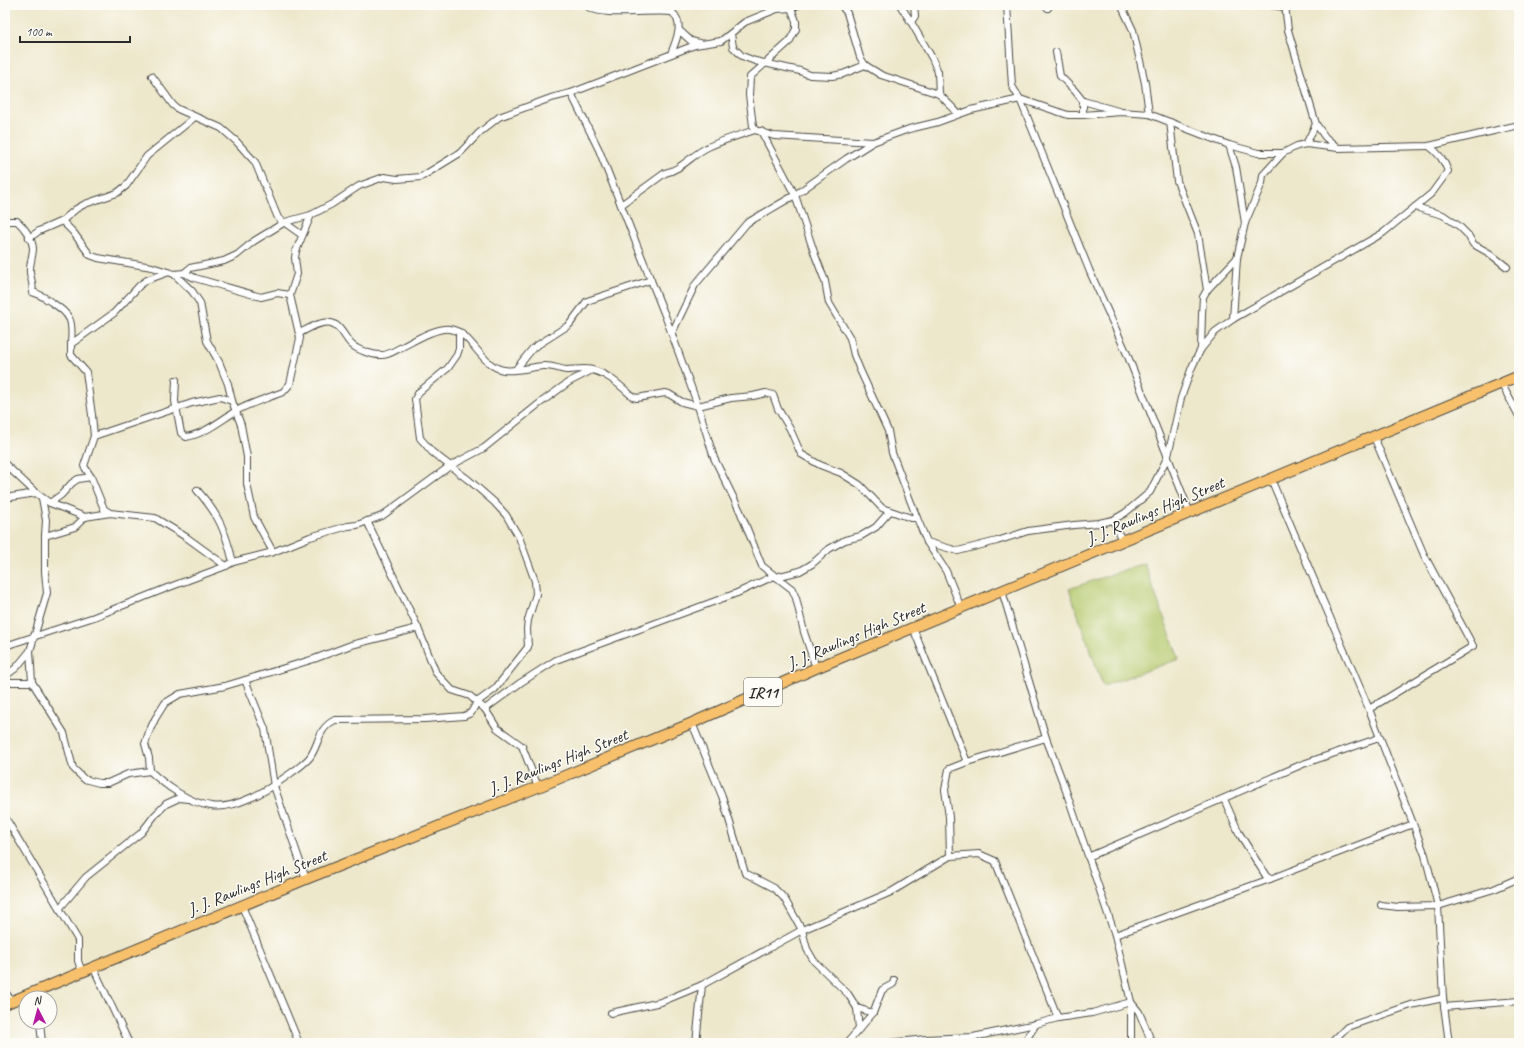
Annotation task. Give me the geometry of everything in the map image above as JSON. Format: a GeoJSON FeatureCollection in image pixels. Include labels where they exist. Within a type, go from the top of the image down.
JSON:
{"type":"FeatureCollection","features":[{"type":"Feature","properties":{"kind":"main road","name":"J. J. Rawlings High Street"},"geometry":{"type":"LineString","coordinates":[[44,990],[93,967],[306,879],[538,787],[692,723],[816,668],[1519,376]]}},
{"type":"Feature","properties":{"kind":"main road","name":"J. J. Rawlings High Street"},"geometry":{"type":"LineString","coordinates":[[8,1002],[18,999]]}},
{"type":"Feature","properties":{"kind":"street"},"geometry":{"type":"LineString","coordinates":[[586,5],[592,10],[613,12],[672,12],[680,31],[691,41],[702,43]]}},
{"type":"Feature","properties":{"kind":"street"},"geometry":{"type":"LineString","coordinates":[[184,273],[190,268],[224,261],[237,255],[254,241],[285,222],[311,215],[332,204],[359,186],[375,179],[384,177],[397,179],[421,177],[460,153],[479,133],[499,117],[551,98],[571,93],[702,43],[721,41],[745,22],[762,14],[777,9],[791,8],[798,5]]}},
{"type":"Feature","properties":{"kind":"street"},"geometry":{"type":"LineString","coordinates":[[841,5],[847,13],[860,57],[865,65],[880,75],[939,94],[958,114]]}},
{"type":"Feature","properties":{"kind":"street"},"geometry":{"type":"LineString","coordinates":[[900,5],[932,58],[938,72],[939,94]]}},
{"type":"Feature","properties":{"kind":"street"},"geometry":{"type":"LineString","coordinates":[[911,22],[915,16],[914,5]]}},
{"type":"Feature","properties":{"kind":"street"},"geometry":{"type":"LineString","coordinates":[[1007,5],[1012,86],[1020,99],[1090,272],[1127,354],[1190,513]]}},
{"type":"Feature","properties":{"kind":"street"},"geometry":{"type":"LineString","coordinates":[[1121,5],[1133,30],[1146,83],[1149,114]]}},
{"type":"Feature","properties":{"kind":"street"},"geometry":{"type":"LineString","coordinates":[[1270,5],[1285,6],[1288,30],[1316,124],[1325,137],[1338,148]]}},
{"type":"Feature","properties":{"kind":"street"},"geometry":{"type":"LineString","coordinates":[[791,8],[796,21],[796,29],[789,42],[750,77],[749,95],[753,126],[758,131],[795,195],[825,281],[829,303],[850,338],[854,355],[860,370],[888,431],[892,453],[917,518],[927,542],[946,571],[961,608]]}},
{"type":"Feature","properties":{"kind":"street"},"geometry":{"type":"LineString","coordinates":[[671,54],[680,31]]}},
{"type":"Feature","properties":{"kind":"street"},"geometry":{"type":"LineString","coordinates":[[731,34],[734,47],[742,56],[755,61],[800,71],[810,75],[832,76],[843,74],[865,65]]}},
{"type":"Feature","properties":{"kind":"street"},"geometry":{"type":"LineString","coordinates":[[1056,52],[1060,76],[1083,100],[1121,112]]}},
{"type":"Feature","properties":{"kind":"street"},"geometry":{"type":"LineString","coordinates":[[152,76],[173,105],[178,109],[221,128],[253,160],[278,218],[302,235]]}},
{"type":"Feature","properties":{"kind":"street"},"geometry":{"type":"LineString","coordinates":[[571,93],[599,150],[672,333],[698,406],[714,458],[740,511],[762,566],[792,590],[796,598],[804,632],[816,668]]}},
{"type":"Feature","properties":{"kind":"street"},"geometry":{"type":"LineString","coordinates":[[672,333],[695,285],[747,223],[795,195],[873,142],[971,110],[1020,99],[1068,115],[1121,112],[1149,114],[1229,145],[1258,153],[1283,153],[1306,144],[1338,148],[1429,146],[1519,125]]}},
{"type":"Feature","properties":{"kind":"street"},"geometry":{"type":"LineString","coordinates":[[1083,100],[1083,115]]}},
{"type":"Feature","properties":{"kind":"street"},"geometry":{"type":"LineString","coordinates":[[29,238],[39,231],[62,221],[76,209],[85,204],[117,193],[126,186],[147,156],[195,117]]}},
{"type":"Feature","properties":{"kind":"street"},"geometry":{"type":"LineString","coordinates":[[1170,122],[1177,181],[1198,234],[1208,290]]}},
{"type":"Feature","properties":{"kind":"street"},"geometry":{"type":"LineString","coordinates":[[1306,144],[1316,124]]}},
{"type":"Feature","properties":{"kind":"street"},"geometry":{"type":"LineString","coordinates":[[621,205],[665,173],[679,167],[709,146],[758,131],[774,136],[873,142]]}},
{"type":"Feature","properties":{"kind":"street"},"geometry":{"type":"LineString","coordinates":[[1229,145],[1236,167],[1245,223]]}},
{"type":"Feature","properties":{"kind":"street"},"geometry":{"type":"LineString","coordinates":[[927,542],[958,551],[1028,531],[1113,520],[1125,513],[1150,492],[1168,456],[1181,398],[1192,367],[1202,349],[1216,332],[1233,319],[1383,233],[1432,193],[1448,171],[1444,161],[1437,152],[1429,146]]}},
{"type":"Feature","properties":{"kind":"street"},"geometry":{"type":"LineString","coordinates":[[1233,319],[1237,258],[1245,223],[1262,183],[1263,175],[1283,153]]}},
{"type":"Feature","properties":{"kind":"street"},"geometry":{"type":"LineString","coordinates":[[1415,207],[1443,215],[1448,218],[1468,235],[1473,244],[1490,253],[1507,267]]}},
{"type":"Feature","properties":{"kind":"street"},"geometry":{"type":"LineString","coordinates":[[176,380],[176,408],[181,433],[186,437],[192,436],[209,428],[237,411],[283,392],[287,388],[290,384],[294,370],[300,333],[290,295],[297,274],[295,258],[296,251],[311,215]]}},
{"type":"Feature","properties":{"kind":"street"},"geometry":{"type":"LineString","coordinates":[[5,220],[17,221],[26,231],[33,247],[30,263],[30,274],[34,286],[32,292],[39,294],[62,308],[70,316],[72,332],[71,355],[86,372],[94,436],[84,466],[104,509],[110,513]]}},
{"type":"Feature","properties":{"kind":"street"},"geometry":{"type":"LineString","coordinates":[[62,221],[73,232],[90,255],[98,258],[152,267],[171,273],[192,291],[200,303],[207,341],[228,384],[232,402],[237,411],[241,425],[248,484],[254,517],[273,552]]}},
{"type":"Feature","properties":{"kind":"street"},"geometry":{"type":"LineString","coordinates":[[1202,349],[1202,305],[1204,297],[1208,290],[1237,258]]}},
{"type":"Feature","properties":{"kind":"street"},"geometry":{"type":"LineString","coordinates":[[71,344],[114,313],[140,285],[147,280],[171,273],[184,273],[195,278],[261,297],[277,293],[290,295]]}},
{"type":"Feature","properties":{"kind":"street"},"geometry":{"type":"LineString","coordinates":[[516,369],[533,348],[566,328],[587,301],[651,280]]}},
{"type":"Feature","properties":{"kind":"street"},"geometry":{"type":"LineString","coordinates":[[300,333],[314,326],[332,323],[338,327],[352,345],[381,356],[389,354],[428,334],[448,328],[458,332],[466,338],[494,367],[505,371],[549,365],[568,370],[592,370],[601,372],[633,397],[640,398],[665,393],[682,402],[698,406],[731,398],[766,393],[772,395],[801,454],[820,465],[841,472],[860,485],[882,508],[911,518],[917,518]]}},
{"type":"Feature","properties":{"kind":"street"},"geometry":{"type":"LineString","coordinates":[[418,628],[351,645],[314,659],[225,686],[180,694],[165,703],[155,719],[145,744],[149,758],[150,771],[162,783],[190,799],[211,806],[232,805],[274,786],[310,757],[327,724],[335,720],[464,716],[471,713],[477,702],[495,689],[528,647],[527,629],[528,620],[536,594],[535,581],[519,536],[506,515],[494,502],[432,452],[420,438],[415,400],[419,392],[448,368],[457,355],[459,349],[458,332]]}},
{"type":"Feature","properties":{"kind":"street"},"geometry":{"type":"LineString","coordinates":[[459,349],[473,346]]}},
{"type":"Feature","properties":{"kind":"street"},"geometry":{"type":"LineString","coordinates":[[5,646],[94,617],[233,562],[273,552],[310,537],[348,526],[357,526],[382,516],[450,466],[484,448],[569,382],[592,370]]}},
{"type":"Feature","properties":{"kind":"street"},"geometry":{"type":"LineString","coordinates":[[1501,383],[1519,416]]}},
{"type":"Feature","properties":{"kind":"street"},"geometry":{"type":"LineString","coordinates":[[94,436],[192,403],[220,397],[232,402]]}},
{"type":"Feature","properties":{"kind":"street"},"geometry":{"type":"LineString","coordinates":[[1369,709],[1473,646],[1424,555],[1374,437]]}},
{"type":"Feature","properties":{"kind":"street"},"geometry":{"type":"LineString","coordinates":[[5,464],[36,493],[50,503],[84,517],[110,513],[155,518],[186,537],[226,566]]}},
{"type":"Feature","properties":{"kind":"street"},"geometry":{"type":"LineString","coordinates":[[50,503],[78,479],[90,477]]}},
{"type":"Feature","properties":{"kind":"street"},"geometry":{"type":"LineString","coordinates":[[1271,480],[1369,709],[1427,861],[1438,906],[1443,998],[1449,1043]]}},
{"type":"Feature","properties":{"kind":"street"},"geometry":{"type":"LineString","coordinates":[[197,490],[211,506],[218,518],[226,536],[233,562]]}},
{"type":"Feature","properties":{"kind":"street"},"geometry":{"type":"LineString","coordinates":[[5,498],[36,493]]}},
{"type":"Feature","properties":{"kind":"street"},"geometry":{"type":"LineString","coordinates":[[42,498],[46,520],[45,572],[47,593],[30,651],[32,682],[64,733],[68,754],[73,768],[84,779],[99,783],[108,783],[128,774],[150,771]]}},
{"type":"Feature","properties":{"kind":"street"},"geometry":{"type":"LineString","coordinates":[[485,709],[520,683],[556,660],[737,593],[775,577],[800,571],[812,564],[829,549],[839,543],[861,536],[876,527],[890,511]]}},
{"type":"Feature","properties":{"kind":"street"},"geometry":{"type":"LineString","coordinates":[[45,536],[75,527],[84,517]]}},
{"type":"Feature","properties":{"kind":"street"},"geometry":{"type":"LineString","coordinates":[[1113,520],[1122,541]]}},
{"type":"Feature","properties":{"kind":"street"},"geometry":{"type":"LineString","coordinates":[[367,521],[418,628],[436,673],[452,690],[470,696],[485,709],[497,728],[522,746],[538,787]]}},
{"type":"Feature","properties":{"kind":"street"},"geometry":{"type":"LineString","coordinates":[[1002,591],[1046,738],[1115,935],[1131,1002],[1131,1043]]}},
{"type":"Feature","properties":{"kind":"street"},"geometry":{"type":"LineString","coordinates":[[914,628],[967,762]]}},
{"type":"Feature","properties":{"kind":"street"},"geometry":{"type":"LineString","coordinates":[[5,676],[16,668],[30,651]]}},
{"type":"Feature","properties":{"kind":"street"},"geometry":{"type":"LineString","coordinates":[[245,680],[265,729],[274,786],[306,879]]}},
{"type":"Feature","properties":{"kind":"street"},"geometry":{"type":"LineString","coordinates":[[5,682],[32,682]]}},
{"type":"Feature","properties":{"kind":"street"},"geometry":{"type":"LineString","coordinates":[[692,723],[722,796],[745,873],[774,888],[784,898],[802,930],[807,949],[814,961],[848,994],[857,1008],[859,1029]]}},
{"type":"Feature","properties":{"kind":"street"},"geometry":{"type":"LineString","coordinates":[[950,856],[949,817],[945,790],[949,769],[1046,738]]}},
{"type":"Feature","properties":{"kind":"street"},"geometry":{"type":"LineString","coordinates":[[1088,857],[1303,764],[1379,738]]}},
{"type":"Feature","properties":{"kind":"street"},"geometry":{"type":"LineString","coordinates":[[60,909],[86,877],[141,833],[166,804],[179,798],[190,799]]}},
{"type":"Feature","properties":{"kind":"street"},"geometry":{"type":"LineString","coordinates":[[1224,799],[1239,833],[1270,880]]}},
{"type":"Feature","properties":{"kind":"street"},"geometry":{"type":"LineString","coordinates":[[5,817],[78,940],[78,961],[82,972]]}},
{"type":"Feature","properties":{"kind":"street"},"geometry":{"type":"LineString","coordinates":[[1115,935],[1270,880],[1413,824]]}},
{"type":"Feature","properties":{"kind":"street"},"geometry":{"type":"LineString","coordinates":[[611,1013],[661,1002],[702,985],[802,930],[891,892],[950,856],[979,854],[995,861],[1058,1018]]}},
{"type":"Feature","properties":{"kind":"street"},"geometry":{"type":"LineString","coordinates":[[1381,904],[1398,907],[1438,906],[1494,889],[1519,878]]}},
{"type":"Feature","properties":{"kind":"street"},"geometry":{"type":"LineString","coordinates":[[242,906],[299,1043]]}},
{"type":"Feature","properties":{"kind":"street"},"geometry":{"type":"LineString","coordinates":[[93,967],[129,1043]]}},
{"type":"Feature","properties":{"kind":"street"},"geometry":{"type":"LineString","coordinates":[[847,1043],[873,1013],[882,990],[893,984],[894,980]]}},
{"type":"Feature","properties":{"kind":"street"},"geometry":{"type":"LineString","coordinates":[[696,1043],[702,985]]}},
{"type":"Feature","properties":{"kind":"street"},"geometry":{"type":"LineString","coordinates":[[5,992],[8,1002]]}},
{"type":"Feature","properties":{"kind":"street"},"geometry":{"type":"LineString","coordinates":[[1331,1043],[1347,1027],[1411,1005],[1443,998]]}},
{"type":"Feature","properties":{"kind":"street"},"geometry":{"type":"LineString","coordinates":[[1444,1007],[1519,1001]]}},
{"type":"Feature","properties":{"kind":"street"},"geometry":{"type":"LineString","coordinates":[[889,1043],[926,1039],[974,1037],[1058,1018],[1092,1013],[1131,1002]]}},
{"type":"Feature","properties":{"kind":"street"},"geometry":{"type":"LineString","coordinates":[[1131,1002],[1139,1012],[1152,1043]]}},
{"type":"Feature","properties":{"kind":"street"},"geometry":{"type":"LineString","coordinates":[[857,1008],[873,1013]]}},
{"type":"Feature","properties":{"kind":"street"},"geometry":{"type":"LineString","coordinates":[[1024,1043],[1036,1024]]}},
{"type":"Feature","properties":{"kind":"street"},"geometry":{"type":"LineString","coordinates":[[41,1030],[42,1043]]}},
{"type":"Feature","properties":{"kind":"green space"},"geometry":{"type":"Polygon","coordinates":[[[1144,563],[1179,659],[1103,686],[1069,589],[1144,563]]]}}]}
